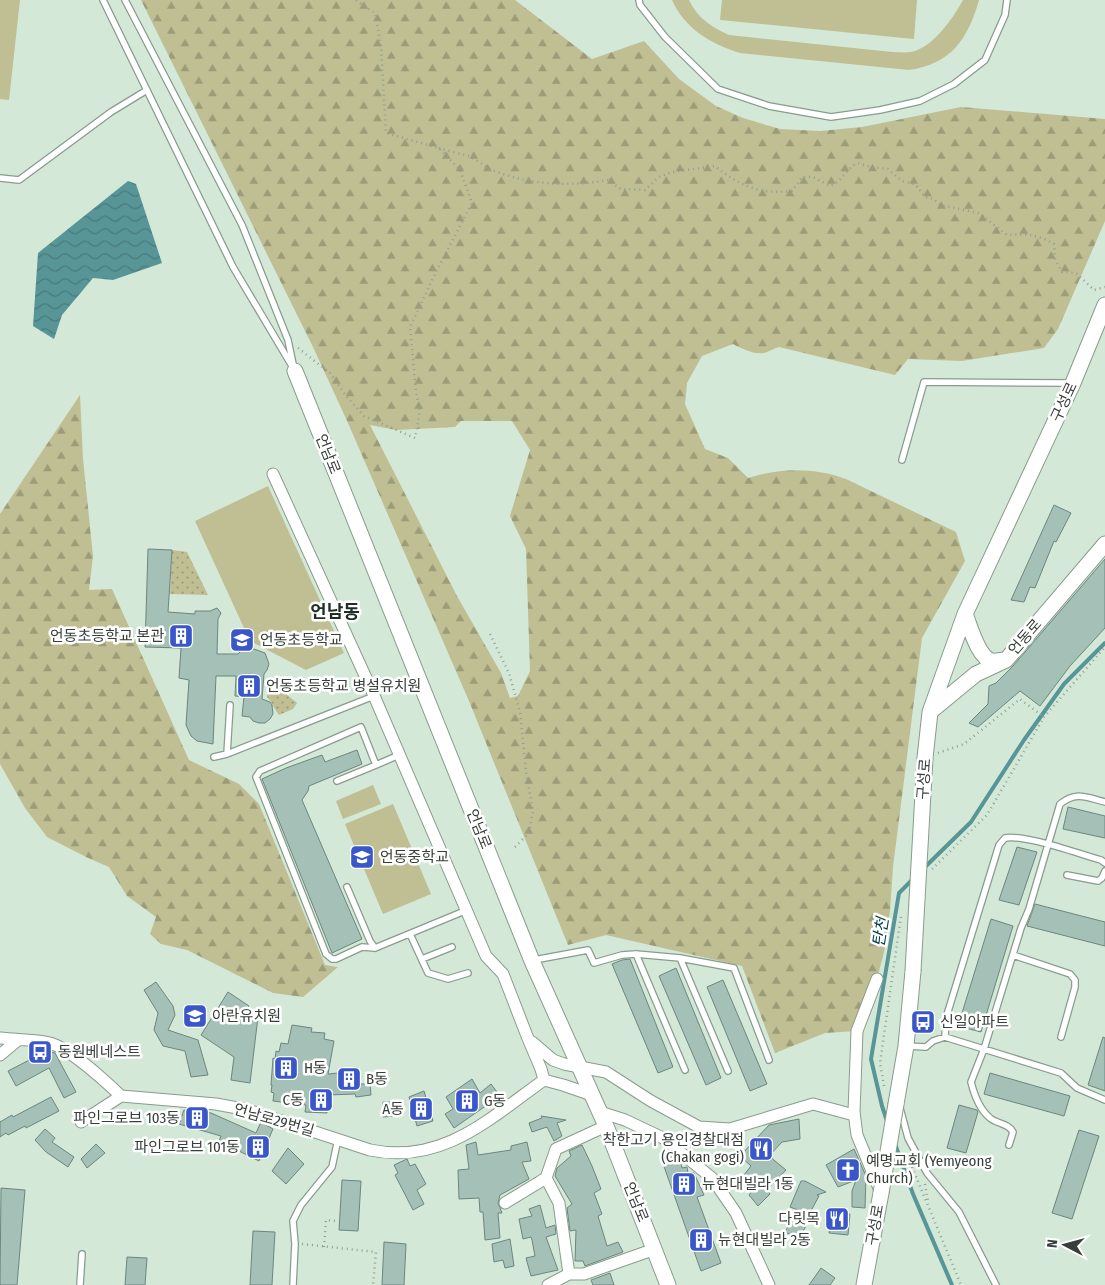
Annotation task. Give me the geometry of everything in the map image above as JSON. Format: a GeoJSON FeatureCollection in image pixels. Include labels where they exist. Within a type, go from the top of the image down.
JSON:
{"type":"FeatureCollection","features":[{"type":"Feature","properties":{"kind":"main road","name":"구성로"},"geometry":{"type":"LineString","coordinates":[[864,1285],[881,1192],[893,1098],[906,1046],[913,971],[925,758],[930,712],[965,614],[1073,383],[1105,305]]}},
{"type":"Feature","properties":{"kind":"main road","name":"언남로"},"geometry":{"type":"LineString","coordinates":[[295,371],[532,961],[603,1119],[668,1285]]}},
{"type":"Feature","properties":{"kind":"main road","name":"언동로"},"geometry":{"type":"LineString","coordinates":[[930,712],[976,674],[1006,660],[1105,544]]}},
{"type":"Feature","properties":{"kind":"main road"},"geometry":{"type":"LineString","coordinates":[[965,614],[980,652],[986,658],[993,661],[1006,660]]}},
{"type":"Feature","properties":{"kind":"street"},"geometry":{"type":"LineString","coordinates":[[273,474],[374,696],[486,956],[503,974],[544,1080],[592,1095]]}},
{"type":"Feature","properties":{"kind":"street"},"geometry":{"type":"LineString","coordinates":[[877,978],[857,1031],[854,1115],[857,1135],[881,1192]]}},
{"type":"Feature","properties":{"kind":"street"},"geometry":{"type":"LineString","coordinates":[[526,1036],[553,1060],[606,1072],[651,1101],[698,1127],[730,1130],[813,1104],[854,1115]]}},
{"type":"Feature","properties":{"kind":"street"},"geometry":{"type":"LineString","coordinates":[[0,1038],[36,1040],[51,1043],[63,1049],[101,1077],[121,1096],[81,1122]]}},
{"type":"Feature","properties":{"kind":"street"},"geometry":{"type":"LineString","coordinates":[[0,1055],[18,1040]]}},
{"type":"Feature","properties":{"kind":"street","name":"언남로29번길"},"geometry":{"type":"LineString","coordinates":[[121,1096],[216,1104],[248,1110],[370,1150],[388,1154],[407,1154],[440,1147],[473,1130],[544,1080]]}},
{"type":"Feature","properties":{"kind":"street"},"geometry":{"type":"LineString","coordinates":[[505,1203],[546,1178],[556,1149],[603,1119],[625,1120],[663,1138],[712,1178],[736,1213],[769,1285]]}},
{"type":"Feature","properties":{"kind":"street"},"geometry":{"type":"LineString","coordinates":[[546,1178],[560,1203],[569,1274]]}},
{"type":"Feature","properties":{"kind":"street"},"geometry":{"type":"LineString","coordinates":[[548,1285],[569,1274],[584,1274],[654,1249]]}},
{"type":"Feature","properties":{"kind":"lane"},"geometry":{"type":"LineString","coordinates":[[103,0],[233,267],[295,371]]}},
{"type":"Feature","properties":{"kind":"lane"},"geometry":{"type":"LineString","coordinates":[[125,0],[242,225],[288,340],[295,371]]}},
{"type":"Feature","properties":{"kind":"lane"},"geometry":{"type":"LineString","coordinates":[[639,0],[640,5],[665,36],[718,89],[769,106],[831,117],[880,110],[920,101],[954,84],[985,60],[1005,15],[1007,0]]}},
{"type":"Feature","properties":{"kind":"lane"},"geometry":{"type":"LineString","coordinates":[[0,178],[19,180],[112,112],[147,90]]}},
{"type":"Feature","properties":{"kind":"lane"},"geometry":{"type":"LineString","coordinates":[[902,460],[924,382],[1073,383]]}},
{"type":"Feature","properties":{"kind":"lane"},"geometry":{"type":"LineString","coordinates":[[214,757],[227,754],[374,696]]}},
{"type":"Feature","properties":{"kind":"lane"},"geometry":{"type":"LineString","coordinates":[[227,754],[230,705]]}},
{"type":"Feature","properties":{"kind":"lane"},"geometry":{"type":"LineString","coordinates":[[376,765],[361,727],[260,771],[256,776],[326,954],[329,958],[336,959],[362,948],[375,948],[467,910]]}},
{"type":"Feature","properties":{"kind":"lane"},"geometry":{"type":"LineString","coordinates":[[337,782],[400,755]]}},
{"type":"Feature","properties":{"kind":"lane"},"geometry":{"type":"LineString","coordinates":[[1009,1145],[1013,1132],[1011,1128],[990,1118],[982,1108],[971,1082],[984,1049],[1029,909],[1060,804],[1068,797],[1077,795],[1105,802]]}},
{"type":"Feature","properties":{"kind":"lane"},"geometry":{"type":"LineString","coordinates":[[945,1036],[946,1018],[999,845],[1005,838],[1012,836],[1048,845],[1101,860],[1105,864]]}},
{"type":"Feature","properties":{"kind":"lane"},"geometry":{"type":"LineString","coordinates":[[1067,875],[1098,882],[1105,871]]}},
{"type":"Feature","properties":{"kind":"lane"},"geometry":{"type":"LineString","coordinates":[[347,887],[370,941],[375,948]]}},
{"type":"Feature","properties":{"kind":"lane"},"geometry":{"type":"LineString","coordinates":[[410,934],[428,973],[448,979],[468,973]]}},
{"type":"Feature","properties":{"kind":"lane"},"geometry":{"type":"LineString","coordinates":[[422,959],[452,947]]}},
{"type":"Feature","properties":{"kind":"lane"},"geometry":{"type":"LineString","coordinates":[[532,961],[588,950],[594,963],[622,955],[636,954],[680,958],[734,968],[769,1060]]}},
{"type":"Feature","properties":{"kind":"lane"},"geometry":{"type":"LineString","coordinates":[[636,954],[685,1070]]}},
{"type":"Feature","properties":{"kind":"lane"},"geometry":{"type":"LineString","coordinates":[[1013,955],[1070,974],[1075,980],[1075,988],[1061,1037]]}},
{"type":"Feature","properties":{"kind":"lane"},"geometry":{"type":"LineString","coordinates":[[680,958],[728,1071]]}},
{"type":"Feature","properties":{"kind":"lane"},"geometry":{"type":"LineString","coordinates":[[906,1046],[926,1047],[933,1041],[945,1036],[1061,1073],[1077,1088],[1105,1100]]}},
{"type":"Feature","properties":{"kind":"lane"},"geometry":{"type":"LineString","coordinates":[[893,1098],[908,1138],[928,1173],[959,1212],[996,1285]]}},
{"type":"Feature","properties":{"kind":"lane"},"geometry":{"type":"LineString","coordinates":[[293,1285],[295,1244],[293,1221],[301,1205],[332,1167],[338,1139]]}},
{"type":"Feature","properties":{"kind":"lane"},"geometry":{"type":"LineString","coordinates":[[80,1285],[82,1254]]}},
{"type":"Feature","properties":{"kind":"path"},"geometry":{"type":"LineString","coordinates":[[355,0],[375,13],[381,46],[386,133],[469,156],[491,170],[553,185],[586,184],[608,180],[621,189],[645,190],[659,177],[672,172],[715,166],[739,184],[777,193],[792,191],[802,177],[813,177],[830,186],[838,183],[851,167],[857,163],[871,168],[888,169],[902,181],[915,184],[925,197],[934,199],[940,205],[979,212],[1007,235],[1025,234],[1042,237],[1054,244],[1055,259],[1062,272],[1076,273],[1094,290],[1105,286]]}},
{"type":"Feature","properties":{"kind":"path"},"geometry":{"type":"LineString","coordinates":[[288,340],[330,373],[346,396],[364,416],[415,438],[420,411],[416,392],[410,327],[472,203],[460,170],[439,148]]}},
{"type":"Feature","properties":{"kind":"path"},"geometry":{"type":"LineString","coordinates":[[490,634],[509,673],[520,712],[526,771],[533,812],[529,834],[514,848]]}},
{"type":"Feature","properties":{"kind":"path"},"geometry":{"type":"LineString","coordinates":[[930,872],[987,815],[1044,717],[1105,647]]}},
{"type":"Feature","properties":{"kind":"path"},"geometry":{"type":"LineString","coordinates":[[925,758],[964,744],[1020,700],[1044,717]]}},
{"type":"Feature","properties":{"kind":"path"},"geometry":{"type":"LineString","coordinates":[[893,1098],[880,1063],[901,916]]}},
{"type":"Feature","properties":{"kind":"path"},"geometry":{"type":"LineString","coordinates":[[912,1167],[961,1285]]}},
{"type":"Feature","properties":{"kind":"path"},"geometry":{"type":"LineString","coordinates":[[324,1247],[326,1220],[336,1221]]}},
{"type":"Feature","properties":{"kind":"path"},"geometry":{"type":"LineString","coordinates":[[295,1244],[376,1252],[373,1285]]}},
{"type":"Feature","properties":{"kind":"green space"},"geometry":{"type":"Polygon","coordinates":[[[0,0],[20,0],[9,100],[0,99],[0,0]]]}},
{"type":"Feature","properties":{"kind":"green space"},"geometry":{"type":"Polygon","coordinates":[[[141,0],[515,0],[592,59],[644,41],[679,79],[716,106],[743,118],[780,129],[820,131],[862,127],[961,107],[1105,119],[1105,221],[1058,329],[1044,348],[962,361],[908,359],[895,375],[779,347],[766,352],[756,353],[733,344],[702,356],[687,383],[685,404],[705,449],[728,458],[748,478],[773,472],[797,470],[821,472],[846,479],[956,532],[965,561],[922,638],[893,867],[885,948],[877,979],[857,1031],[825,1033],[775,1053],[742,966],[606,935],[568,945],[469,701],[313,347],[141,0]],[[461,421],[455,427],[396,430],[370,425],[457,596],[501,673],[510,698],[518,696],[530,671],[526,549],[510,516],[530,450],[512,421],[461,421]]]}},
{"type":"Feature","properties":{"kind":"green space"},"geometry":{"type":"Polygon","coordinates":[[[672,0],[689,0],[696,12],[706,21],[729,35],[892,52],[911,52],[927,45],[934,39],[954,15],[963,0],[979,0],[969,27],[956,47],[936,62],[909,70],[740,53],[719,45],[700,34],[684,19],[672,0]]]}},
{"type":"Feature","properties":{"kind":"green space"},"geometry":{"type":"Polygon","coordinates":[[[722,0],[917,0],[914,39],[720,20],[722,0]]]}},
{"type":"Feature","properties":{"kind":"green space"},"geometry":{"type":"Polygon","coordinates":[[[80,395],[83,459],[93,556],[89,590],[112,589],[189,760],[239,784],[259,804],[325,965],[338,967],[303,997],[273,993],[187,950],[161,944],[150,934],[156,917],[127,896],[109,867],[47,837],[25,808],[0,764],[0,514],[80,395]]]}},
{"type":"Feature","properties":{"kind":"green space"},"geometry":{"type":"Polygon","coordinates":[[[268,486],[344,653],[306,670],[250,641],[195,521],[268,486]]]}},
{"type":"Feature","properties":{"kind":"green space"},"geometry":{"type":"Polygon","coordinates":[[[172,550],[187,552],[208,595],[170,594],[172,550]]]}},
{"type":"Feature","properties":{"kind":"green space"},"geometry":{"type":"Polygon","coordinates":[[[268,689],[280,689],[297,703],[293,709],[279,715],[267,697],[268,689]]]}},
{"type":"Feature","properties":{"kind":"green space"},"geometry":{"type":"Polygon","coordinates":[[[373,785],[381,804],[343,819],[336,801],[373,785]]]}},
{"type":"Feature","properties":{"kind":"green space"},"geometry":{"type":"Polygon","coordinates":[[[393,804],[431,894],[383,914],[345,824],[393,804]]]}},
{"type":"Feature","properties":{"kind":"water"},"geometry":{"type":"Polygon","coordinates":[[[128,181],[136,184],[162,263],[113,280],[93,278],[62,315],[54,339],[33,326],[38,253],[128,181]]]}},
{"type":"Feature","properties":{"kind":"building"},"geometry":{"type":"Polygon","coordinates":[[[1054,505],[1071,513],[1056,542],[1054,541],[1035,588],[1030,587],[1024,602],[1011,600],[1054,505]]]}},
{"type":"Feature","properties":{"kind":"building","name":"언동초등학교 본관"},"geometry":{"type":"Polygon","coordinates":[[[148,549],[172,550],[168,612],[195,614],[195,611],[210,611],[217,608],[221,613],[218,619],[217,654],[238,654],[241,651],[254,649],[265,653],[269,664],[264,674],[262,699],[270,702],[273,714],[265,723],[259,723],[253,721],[250,717],[242,716],[244,697],[235,696],[236,676],[216,676],[213,744],[197,741],[191,736],[186,725],[189,680],[179,678],[181,648],[145,647],[148,549]]]}},
{"type":"Feature","properties":{"kind":"building"},"geometry":{"type":"Polygon","coordinates":[[[1105,559],[1105,628],[1070,666],[1040,706],[1020,691],[978,727],[969,723],[988,704],[989,686],[996,683],[1013,666],[1105,559]]]}},
{"type":"Feature","properties":{"kind":"building"},"geometry":{"type":"Polygon","coordinates":[[[357,750],[362,764],[309,786],[302,800],[362,939],[332,953],[262,779],[322,755],[325,762],[357,750]]]}},
{"type":"Feature","properties":{"kind":"building"},"geometry":{"type":"Polygon","coordinates":[[[1068,807],[1105,816],[1105,838],[1063,829],[1068,807]]]}},
{"type":"Feature","properties":{"kind":"building"},"geometry":{"type":"Polygon","coordinates":[[[1017,847],[1037,852],[1019,905],[999,900],[1017,847]]]}},
{"type":"Feature","properties":{"kind":"building"},"geometry":{"type":"Polygon","coordinates":[[[1035,904],[1105,922],[1105,946],[1027,926],[1035,904]]]}},
{"type":"Feature","properties":{"kind":"building"},"geometry":{"type":"Polygon","coordinates":[[[991,919],[1013,926],[981,1032],[958,1026],[991,919]]]}},
{"type":"Feature","properties":{"kind":"building"},"geometry":{"type":"Polygon","coordinates":[[[630,959],[673,1067],[658,1073],[612,964],[630,959]]]}},
{"type":"Feature","properties":{"kind":"building"},"geometry":{"type":"Polygon","coordinates":[[[676,968],[721,1078],[706,1085],[659,976],[676,968]]]}},
{"type":"Feature","properties":{"kind":"building"},"geometry":{"type":"Polygon","coordinates":[[[723,980],[767,1084],[750,1091],[707,987],[723,980]]]}},
{"type":"Feature","properties":{"kind":"building"},"geometry":{"type":"Polygon","coordinates":[[[156,982],[173,1006],[175,1015],[168,1030],[198,1040],[208,1075],[191,1077],[185,1051],[163,1046],[154,1030],[158,1013],[144,990],[156,982]]]}},
{"type":"Feature","properties":{"kind":"building"},"geometry":{"type":"Polygon","coordinates":[[[228,992],[249,1006],[244,1015],[258,1017],[250,1083],[231,1080],[234,1057],[201,1035],[228,992]]]}},
{"type":"Feature","properties":{"kind":"building"},"geometry":{"type":"Polygon","coordinates":[[[292,1025],[312,1028],[311,1032],[325,1033],[324,1039],[334,1041],[328,1074],[358,1071],[358,1084],[370,1084],[371,1095],[356,1097],[355,1094],[328,1095],[327,1113],[305,1112],[306,1105],[273,1101],[274,1093],[271,1092],[271,1085],[273,1058],[275,1059],[276,1051],[279,1052],[281,1043],[288,1044],[292,1025]]]}},
{"type":"Feature","properties":{"kind":"building"},"geometry":{"type":"Polygon","coordinates":[[[1103,1037],[1105,1038],[1105,1091],[1088,1085],[1103,1037]]]}},
{"type":"Feature","properties":{"kind":"building"},"geometry":{"type":"Polygon","coordinates":[[[51,1052],[55,1053],[76,1092],[64,1098],[49,1068],[16,1086],[8,1071],[41,1054],[42,1057],[51,1052]]]}},
{"type":"Feature","properties":{"kind":"building"},"geometry":{"type":"Polygon","coordinates":[[[990,1073],[1070,1096],[1064,1116],[984,1094],[990,1073]]]}},
{"type":"Feature","properties":{"kind":"building","name":"G동"},"geometry":{"type":"Polygon","coordinates":[[[472,1079],[480,1093],[491,1084],[500,1096],[454,1128],[445,1114],[453,1109],[446,1097],[472,1079]]]}},
{"type":"Feature","properties":{"kind":"building","name":"A동"},"geometry":{"type":"Polygon","coordinates":[[[424,1091],[433,1121],[417,1126],[409,1097],[424,1091]]]}},
{"type":"Feature","properties":{"kind":"building"},"geometry":{"type":"Polygon","coordinates":[[[51,1097],[59,1111],[26,1128],[25,1126],[0,1137],[0,1122],[51,1097]]]}},
{"type":"Feature","properties":{"kind":"building"},"geometry":{"type":"Polygon","coordinates":[[[383,1102],[398,1102],[397,1116],[383,1117],[383,1102]]]}},
{"type":"Feature","properties":{"kind":"building"},"geometry":{"type":"Polygon","coordinates":[[[959,1105],[977,1110],[978,1112],[966,1153],[947,1148],[959,1105]]]}},
{"type":"Feature","properties":{"kind":"building"},"geometry":{"type":"Polygon","coordinates":[[[184,1110],[211,1113],[256,1133],[261,1122],[273,1129],[259,1161],[219,1141],[221,1136],[179,1124],[184,1110]]]}},
{"type":"Feature","properties":{"kind":"building"},"geometry":{"type":"Polygon","coordinates":[[[541,1116],[566,1120],[557,1123],[562,1136],[554,1141],[547,1127],[532,1132],[529,1123],[542,1118],[541,1116]]]}},
{"type":"Feature","properties":{"kind":"building"},"geometry":{"type":"Polygon","coordinates":[[[799,1119],[800,1139],[782,1142],[769,1156],[786,1170],[767,1190],[770,1194],[758,1206],[749,1195],[751,1192],[740,1180],[751,1166],[740,1156],[769,1125],[799,1119]]]}},
{"type":"Feature","properties":{"kind":"building"},"geometry":{"type":"Polygon","coordinates":[[[45,1129],[55,1138],[52,1142],[74,1157],[68,1167],[46,1152],[35,1140],[45,1129]]]}},
{"type":"Feature","properties":{"kind":"building"},"geometry":{"type":"Polygon","coordinates":[[[1079,1130],[1099,1136],[1072,1219],[1052,1213],[1079,1130]]]}},
{"type":"Feature","properties":{"kind":"building"},"geometry":{"type":"Polygon","coordinates":[[[476,1142],[478,1155],[511,1150],[511,1146],[527,1142],[531,1161],[522,1162],[529,1179],[500,1195],[498,1203],[502,1213],[498,1213],[500,1238],[485,1240],[483,1212],[480,1212],[479,1198],[459,1199],[458,1170],[469,1169],[466,1145],[476,1142]]]}},
{"type":"Feature","properties":{"kind":"building"},"geometry":{"type":"Polygon","coordinates":[[[96,1144],[105,1153],[87,1168],[81,1159],[96,1144]]]}},
{"type":"Feature","properties":{"kind":"building"},"geometry":{"type":"Polygon","coordinates":[[[582,1145],[601,1189],[594,1193],[602,1214],[598,1216],[607,1246],[618,1242],[623,1252],[585,1266],[583,1261],[575,1261],[576,1230],[570,1231],[567,1208],[572,1204],[555,1176],[557,1168],[571,1156],[569,1151],[582,1145]]]}},
{"type":"Feature","properties":{"kind":"building"},"geometry":{"type":"Polygon","coordinates":[[[288,1148],[304,1164],[286,1184],[272,1171],[288,1148]]]}},
{"type":"Feature","properties":{"kind":"building","name":"예명교회 (Yemyeong Church)"},"geometry":{"type":"Polygon","coordinates":[[[854,1149],[866,1176],[865,1208],[852,1207],[852,1191],[856,1180],[838,1187],[826,1165],[854,1149]]]}},
{"type":"Feature","properties":{"kind":"building"},"geometry":{"type":"Polygon","coordinates":[[[672,1155],[673,1161],[676,1160],[678,1164],[681,1163],[682,1168],[687,1167],[688,1173],[694,1173],[704,1195],[697,1197],[721,1263],[701,1271],[661,1158],[672,1155]]]}},
{"type":"Feature","properties":{"kind":"building"},"geometry":{"type":"Polygon","coordinates":[[[407,1159],[410,1166],[415,1164],[426,1184],[417,1190],[424,1204],[413,1210],[395,1175],[398,1173],[394,1165],[407,1159]]]}},
{"type":"Feature","properties":{"kind":"building"},"geometry":{"type":"Polygon","coordinates":[[[342,1180],[361,1181],[358,1231],[339,1230],[342,1180]]]}},
{"type":"Feature","properties":{"kind":"building"},"geometry":{"type":"Polygon","coordinates":[[[801,1181],[805,1181],[826,1192],[817,1195],[819,1196],[805,1222],[807,1224],[799,1239],[785,1232],[798,1210],[790,1207],[801,1181]]]}},
{"type":"Feature","properties":{"kind":"building"},"geometry":{"type":"Polygon","coordinates":[[[1,1188],[25,1190],[17,1285],[0,1285],[1,1188]]]}},
{"type":"Feature","properties":{"kind":"building"},"geometry":{"type":"Polygon","coordinates":[[[540,1205],[546,1228],[555,1225],[556,1234],[546,1237],[558,1270],[531,1276],[526,1258],[535,1256],[532,1240],[531,1237],[523,1239],[519,1219],[532,1216],[529,1209],[540,1205]]]}},
{"type":"Feature","properties":{"kind":"building","name":"다릿목"},"geometry":{"type":"Polygon","coordinates":[[[833,1212],[850,1214],[848,1235],[829,1233],[833,1212]]]}},
{"type":"Feature","properties":{"kind":"building"},"geometry":{"type":"Polygon","coordinates":[[[253,1231],[275,1232],[272,1285],[250,1285],[253,1231]]]}},
{"type":"Feature","properties":{"kind":"building"},"geometry":{"type":"Polygon","coordinates":[[[510,1239],[514,1266],[505,1268],[503,1260],[494,1262],[492,1244],[510,1239]]]}},
{"type":"Feature","properties":{"kind":"building"},"geometry":{"type":"Polygon","coordinates":[[[384,1242],[406,1244],[404,1285],[382,1285],[384,1242]]]}},
{"type":"Feature","properties":{"kind":"building"},"geometry":{"type":"Polygon","coordinates":[[[127,1257],[147,1258],[145,1285],[125,1285],[127,1257]]]}},
{"type":"Feature","properties":{"kind":"building"},"geometry":{"type":"Polygon","coordinates":[[[821,1268],[835,1278],[830,1285],[809,1285],[821,1268]]]}},
{"type":"Feature","properties":{"kind":"building"},"geometry":{"type":"Polygon","coordinates":[[[610,1273],[614,1285],[593,1285],[591,1280],[610,1273]]]}},
{"type":"Feature","properties":{"kind":"waterway","name":"탄천"},"geometry":{"type":"LineString","coordinates":[[924,868],[971,822],[1024,740],[1064,684],[1105,643]]}},
{"type":"Feature","properties":{"kind":"waterway","name":"탄천"},"geometry":{"type":"LineString","coordinates":[[887,1121],[871,1059],[899,893],[914,878]]}},
{"type":"Feature","properties":{"kind":"waterway","name":"탄천"},"geometry":{"type":"LineString","coordinates":[[895,1144],[913,1194],[952,1285]]}},
{"type":"Feature","properties":{"kind":"place","name":"언동초등학교 본관"},"geometry":{"type":"Point","coordinates":[181,636]}},
{"type":"Feature","properties":{"kind":"place","name":"언동초등학교"},"geometry":{"type":"Point","coordinates":[242,640]}},
{"type":"Feature","properties":{"kind":"place","name":"언동초등학교 병설유치원"},"geometry":{"type":"Point","coordinates":[249,686]}},
{"type":"Feature","properties":{"kind":"place","name":"언동중학교"},"geometry":{"type":"Point","coordinates":[362,857]}},
{"type":"Feature","properties":{"kind":"place","name":"아란유치원"},"geometry":{"type":"Point","coordinates":[195,1016]}},
{"type":"Feature","properties":{"kind":"place","name":"신일아파트"},"geometry":{"type":"Point","coordinates":[923,1022]}},
{"type":"Feature","properties":{"kind":"place","name":"동원베네스트"},"geometry":{"type":"Point","coordinates":[40,1052]}},
{"type":"Feature","properties":{"kind":"place","name":"H동"},"geometry":{"type":"Point","coordinates":[286,1068]}},
{"type":"Feature","properties":{"kind":"place","name":"B동"},"geometry":{"type":"Point","coordinates":[349,1079]}},
{"type":"Feature","properties":{"kind":"place","name":"C동"},"geometry":{"type":"Point","coordinates":[321,1100]}},
{"type":"Feature","properties":{"kind":"place","name":"G동"},"geometry":{"type":"Point","coordinates":[467,1101]}},
{"type":"Feature","properties":{"kind":"place","name":"A동"},"geometry":{"type":"Point","coordinates":[421,1109]}},
{"type":"Feature","properties":{"kind":"place","name":"파인그로브 103동"},"geometry":{"type":"Point","coordinates":[197,1118]}},
{"type":"Feature","properties":{"kind":"place","name":"파인그로브 101동"},"geometry":{"type":"Point","coordinates":[258,1147]}},
{"type":"Feature","properties":{"kind":"place","name":"착한고기 용인경찰대점 (Chakan gogi)"},"geometry":{"type":"Point","coordinates":[761,1149]}},
{"type":"Feature","properties":{"kind":"place","name":"예명교회 (Yemyeong Church)"},"geometry":{"type":"Point","coordinates":[848,1170]}},
{"type":"Feature","properties":{"kind":"place","name":"뉴현대빌라 1동"},"geometry":{"type":"Point","coordinates":[684,1184]}},
{"type":"Feature","properties":{"kind":"place","name":"다릿목"},"geometry":{"type":"Point","coordinates":[837,1219]}},
{"type":"Feature","properties":{"kind":"place","name":"뉴현대빌라 2동"},"geometry":{"type":"Point","coordinates":[701,1240]}},
{"type":"Feature","properties":{"kind":"district","name":"언남동"},"geometry":{"type":"Point","coordinates":[335,612]}}]}
